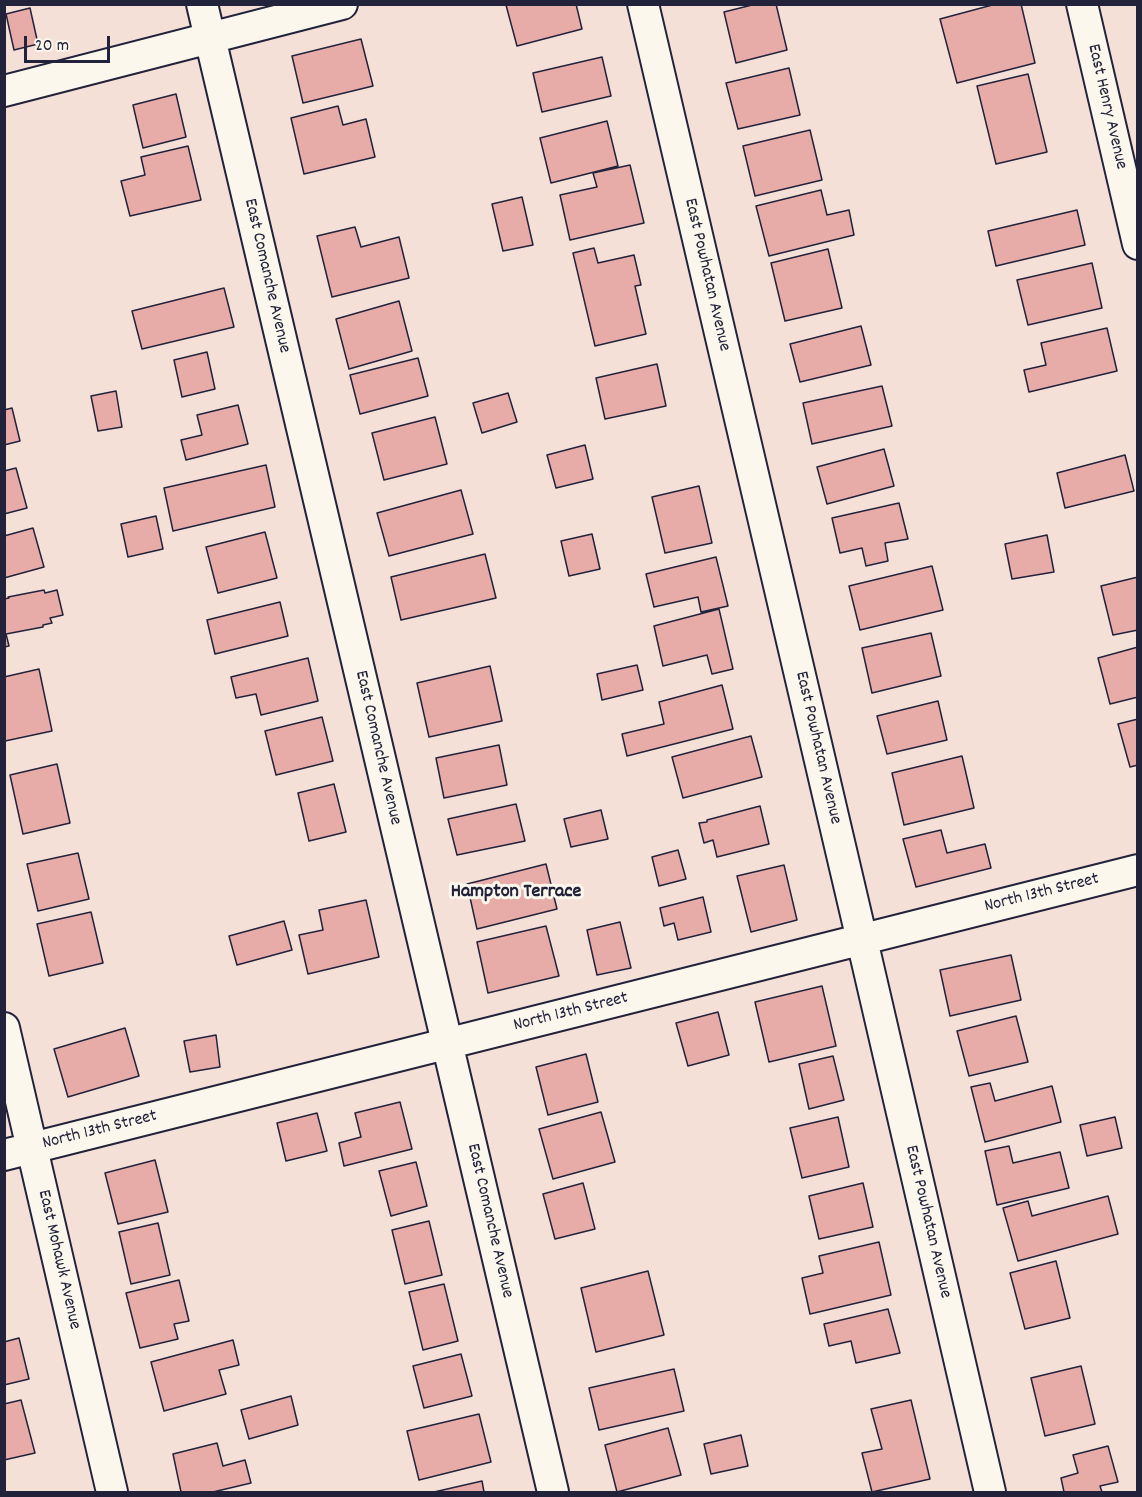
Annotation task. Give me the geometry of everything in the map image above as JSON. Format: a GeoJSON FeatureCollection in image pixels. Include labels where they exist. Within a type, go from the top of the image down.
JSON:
{"type":"FeatureCollection","features":[{"type":"Feature","properties":{"kind":"street","name":"East Comanche Avenue"},"geometry":{"type":"LineString","coordinates":[[202,4],[553,1492]]}},
{"type":"Feature","properties":{"kind":"street"},"geometry":{"type":"LineString","coordinates":[[4,91],[342,4]]}},
{"type":"Feature","properties":{"kind":"street","name":"East Powhatan Avenue"},"geometry":{"type":"LineString","coordinates":[[643,4],[990,1492]]}},
{"type":"Feature","properties":{"kind":"street","name":"East Henry Avenue"},"geometry":{"type":"LineString","coordinates":[[1082,4],[1129,173],[1137,244]]}},
{"type":"Feature","properties":{"kind":"street","name":"North 13th Street"},"geometry":{"type":"LineString","coordinates":[[18,1151],[1137,870]]}},
{"type":"Feature","properties":{"kind":"street","name":"East Mohawk Avenue"},"geometry":{"type":"LineString","coordinates":[[4,1028],[18,1151],[112,1492]]}},
{"type":"Feature","properties":{"kind":"building"},"geometry":{"type":"Polygon","coordinates":[[[576,4],[582,29],[517,46],[506,5],[576,4]]]}},
{"type":"Feature","properties":{"kind":"building"},"geometry":{"type":"Polygon","coordinates":[[[756,4],[776,4],[787,50],[736,63],[724,12],[756,4]]]}},
{"type":"Feature","properties":{"kind":"building"},"geometry":{"type":"Polygon","coordinates":[[[996,4],[1021,4],[1035,63],[957,83],[940,19],[996,4]]]}},
{"type":"Feature","properties":{"kind":"building"},"geometry":{"type":"Polygon","coordinates":[[[30,8],[38,44],[14,50],[6,14],[30,8]]]}},
{"type":"Feature","properties":{"kind":"building"},"geometry":{"type":"Polygon","coordinates":[[[361,39],[373,86],[303,103],[292,56],[361,39]]]}},
{"type":"Feature","properties":{"kind":"building"},"geometry":{"type":"Polygon","coordinates":[[[602,57],[611,96],[542,112],[533,73],[602,57]]]}},
{"type":"Feature","properties":{"kind":"building"},"geometry":{"type":"Polygon","coordinates":[[[789,68],[800,115],[738,129],[726,83],[789,68]]]}},
{"type":"Feature","properties":{"kind":"building"},"geometry":{"type":"Polygon","coordinates":[[[1028,74],[1047,152],[996,164],[977,86],[1028,74]]]}},
{"type":"Feature","properties":{"kind":"building"},"geometry":{"type":"Polygon","coordinates":[[[176,94],[186,137],[143,148],[133,105],[176,94]]]}},
{"type":"Feature","properties":{"kind":"building"},"geometry":{"type":"Polygon","coordinates":[[[338,106],[343,125],[366,119],[375,157],[304,174],[291,118],[338,106]]]}},
{"type":"Feature","properties":{"kind":"building"},"geometry":{"type":"Polygon","coordinates":[[[607,121],[618,166],[551,183],[540,138],[607,121]]]}},
{"type":"Feature","properties":{"kind":"building"},"geometry":{"type":"Polygon","coordinates":[[[810,130],[822,180],[755,196],[743,146],[810,130]]]}},
{"type":"Feature","properties":{"kind":"building"},"geometry":{"type":"Polygon","coordinates":[[[188,146],[201,200],[130,216],[121,181],[145,175],[141,157],[188,146]]]}},
{"type":"Feature","properties":{"kind":"building"},"geometry":{"type":"Polygon","coordinates":[[[630,165],[644,223],[570,240],[560,195],[597,187],[593,173],[630,165]]]}},
{"type":"Feature","properties":{"kind":"building"},"geometry":{"type":"Polygon","coordinates":[[[821,190],[827,215],[849,210],[854,235],[769,256],[756,206],[821,190]]]}},
{"type":"Feature","properties":{"kind":"building"},"geometry":{"type":"Polygon","coordinates":[[[522,197],[533,245],[503,251],[492,204],[522,197]]]}},
{"type":"Feature","properties":{"kind":"building"},"geometry":{"type":"Polygon","coordinates":[[[1077,210],[1085,245],[996,266],[988,231],[1077,210]]]}},
{"type":"Feature","properties":{"kind":"building"},"geometry":{"type":"Polygon","coordinates":[[[355,227],[361,247],[399,237],[409,278],[332,297],[317,236],[355,227]]]}},
{"type":"Feature","properties":{"kind":"building"},"geometry":{"type":"Polygon","coordinates":[[[594,248],[598,263],[634,255],[641,285],[635,286],[646,334],[595,346],[573,253],[594,248]]]}},
{"type":"Feature","properties":{"kind":"building"},"geometry":{"type":"Polygon","coordinates":[[[828,249],[842,308],[785,321],[771,263],[828,249]]]}},
{"type":"Feature","properties":{"kind":"building"},"geometry":{"type":"Polygon","coordinates":[[[1092,263],[1102,308],[1028,325],[1017,280],[1092,263]]]}},
{"type":"Feature","properties":{"kind":"building"},"geometry":{"type":"Polygon","coordinates":[[[224,288],[234,327],[142,349],[132,311],[224,288]]]}},
{"type":"Feature","properties":{"kind":"building"},"geometry":{"type":"Polygon","coordinates":[[[399,301],[412,351],[349,369],[336,319],[399,301]]]}},
{"type":"Feature","properties":{"kind":"building"},"geometry":{"type":"Polygon","coordinates":[[[861,326],[871,365],[800,382],[790,344],[861,326]]]}},
{"type":"Feature","properties":{"kind":"building"},"geometry":{"type":"Polygon","coordinates":[[[1107,328],[1117,371],[1029,392],[1024,370],[1046,365],[1041,343],[1107,328]]]}},
{"type":"Feature","properties":{"kind":"building"},"geometry":{"type":"Polygon","coordinates":[[[207,352],[215,389],[182,397],[174,360],[207,352]]]}},
{"type":"Feature","properties":{"kind":"building"},"geometry":{"type":"Polygon","coordinates":[[[418,358],[428,396],[360,414],[350,375],[418,358]]]}},
{"type":"Feature","properties":{"kind":"building"},"geometry":{"type":"Polygon","coordinates":[[[657,364],[666,406],[605,419],[596,378],[657,364]]]}},
{"type":"Feature","properties":{"kind":"building"},"geometry":{"type":"Polygon","coordinates":[[[882,386],[892,426],[812,444],[803,403],[882,386]]]}},
{"type":"Feature","properties":{"kind":"building"},"geometry":{"type":"Polygon","coordinates":[[[116,391],[122,427],[98,431],[91,396],[116,391]]]}},
{"type":"Feature","properties":{"kind":"building"},"geometry":{"type":"Polygon","coordinates":[[[508,393],[517,422],[482,433],[473,403],[508,393]]]}},
{"type":"Feature","properties":{"kind":"building"},"geometry":{"type":"Polygon","coordinates":[[[238,405],[248,444],[186,460],[181,440],[202,435],[197,415],[238,405]]]}},
{"type":"Feature","properties":{"kind":"building"},"geometry":{"type":"Polygon","coordinates":[[[12,408],[20,441],[4,445],[4,410],[12,408]]]}},
{"type":"Feature","properties":{"kind":"building"},"geometry":{"type":"Polygon","coordinates":[[[435,417],[447,464],[384,480],[372,433],[435,417]]]}},
{"type":"Feature","properties":{"kind":"building"},"geometry":{"type":"Polygon","coordinates":[[[585,445],[593,479],[556,488],[547,455],[585,445]]]}},
{"type":"Feature","properties":{"kind":"building"},"geometry":{"type":"Polygon","coordinates":[[[884,449],[894,486],[827,504],[817,467],[884,449]]]}},
{"type":"Feature","properties":{"kind":"building"},"geometry":{"type":"Polygon","coordinates":[[[1125,455],[1134,491],[1065,508],[1057,473],[1125,455]]]}},
{"type":"Feature","properties":{"kind":"building"},"geometry":{"type":"Polygon","coordinates":[[[266,465],[275,507],[173,531],[164,488],[266,465]]]}},
{"type":"Feature","properties":{"kind":"building"},"geometry":{"type":"Polygon","coordinates":[[[16,468],[27,508],[4,514],[4,471],[16,468]]]}},
{"type":"Feature","properties":{"kind":"building"},"geometry":{"type":"Polygon","coordinates":[[[699,486],[712,543],[665,553],[652,497],[699,486]]]}},
{"type":"Feature","properties":{"kind":"building"},"geometry":{"type":"Polygon","coordinates":[[[461,490],[473,534],[389,556],[377,513],[461,490]]]}},
{"type":"Feature","properties":{"kind":"building"},"geometry":{"type":"Polygon","coordinates":[[[899,503],[908,539],[885,543],[888,561],[866,566],[862,548],[840,553],[832,518],[899,503]]]}},
{"type":"Feature","properties":{"kind":"building"},"geometry":{"type":"Polygon","coordinates":[[[156,516],[163,549],[128,557],[121,524],[156,516]]]}},
{"type":"Feature","properties":{"kind":"building"},"geometry":{"type":"Polygon","coordinates":[[[33,528],[44,567],[4,578],[4,536],[33,528]]]}},
{"type":"Feature","properties":{"kind":"building"},"geometry":{"type":"Polygon","coordinates":[[[265,532],[277,578],[218,593],[206,547],[265,532]]]}},
{"type":"Feature","properties":{"kind":"building"},"geometry":{"type":"Polygon","coordinates":[[[592,534],[600,569],[569,576],[561,541],[592,534]]]}},
{"type":"Feature","properties":{"kind":"building"},"geometry":{"type":"Polygon","coordinates":[[[1047,535],[1054,572],[1012,579],[1005,544],[1047,535]]]}},
{"type":"Feature","properties":{"kind":"building"},"geometry":{"type":"Polygon","coordinates":[[[485,554],[496,598],[401,620],[391,577],[485,554]]]}},
{"type":"Feature","properties":{"kind":"building"},"geometry":{"type":"Polygon","coordinates":[[[716,557],[728,606],[701,612],[698,597],[654,607],[646,574],[716,557]]]}},
{"type":"Feature","properties":{"kind":"building"},"geometry":{"type":"Polygon","coordinates":[[[932,566],[943,610],[860,630],[849,586],[932,566]]]}},
{"type":"Feature","properties":{"kind":"building"},"geometry":{"type":"Polygon","coordinates":[[[1138,577],[1138,630],[1113,635],[1101,586],[1138,577]]]}},
{"type":"Feature","properties":{"kind":"building"},"geometry":{"type":"Polygon","coordinates":[[[44,590],[45,593],[57,590],[63,615],[50,618],[52,623],[43,625],[43,627],[6,634],[9,646],[4,647],[4,599],[44,590]]]}},
{"type":"Feature","properties":{"kind":"building"},"geometry":{"type":"Polygon","coordinates":[[[280,602],[288,636],[215,654],[207,620],[280,602]]]}},
{"type":"Feature","properties":{"kind":"building"},"geometry":{"type":"Polygon","coordinates":[[[719,609],[733,669],[712,674],[707,655],[663,666],[654,626],[719,609]]]}},
{"type":"Feature","properties":{"kind":"building"},"geometry":{"type":"Polygon","coordinates":[[[931,633],[941,676],[872,693],[862,648],[931,633]]]}},
{"type":"Feature","properties":{"kind":"building"},"geometry":{"type":"Polygon","coordinates":[[[1138,647],[1138,697],[1110,704],[1098,658],[1138,647]]]}},
{"type":"Feature","properties":{"kind":"building"},"geometry":{"type":"Polygon","coordinates":[[[308,658],[318,701],[261,715],[256,694],[236,698],[231,677],[308,658]]]}},
{"type":"Feature","properties":{"kind":"building"},"geometry":{"type":"Polygon","coordinates":[[[637,665],[643,690],[602,700],[597,674],[637,665]]]}},
{"type":"Feature","properties":{"kind":"building"},"geometry":{"type":"Polygon","coordinates":[[[490,666],[502,721],[429,737],[417,683],[490,666]]]}},
{"type":"Feature","properties":{"kind":"building"},"geometry":{"type":"Polygon","coordinates":[[[39,669],[52,731],[5,741],[4,677],[39,669]]]}},
{"type":"Feature","properties":{"kind":"building"},"geometry":{"type":"Polygon","coordinates":[[[722,685],[733,729],[627,756],[622,734],[664,724],[659,702],[722,685]]]}},
{"type":"Feature","properties":{"kind":"building"},"geometry":{"type":"Polygon","coordinates":[[[938,701],[947,740],[887,754],[877,716],[938,701]]]}},
{"type":"Feature","properties":{"kind":"building"},"geometry":{"type":"Polygon","coordinates":[[[322,717],[333,761],[276,775],[265,731],[322,717]]]}},
{"type":"Feature","properties":{"kind":"building"},"geometry":{"type":"Polygon","coordinates":[[[1138,719],[1138,765],[1130,767],[1118,724],[1138,719]]]}},
{"type":"Feature","properties":{"kind":"building"},"geometry":{"type":"Polygon","coordinates":[[[751,736],[762,777],[683,798],[672,757],[751,736]]]}},
{"type":"Feature","properties":{"kind":"building"},"geometry":{"type":"Polygon","coordinates":[[[499,745],[507,785],[444,798],[436,758],[499,745]]]}},
{"type":"Feature","properties":{"kind":"building"},"geometry":{"type":"Polygon","coordinates":[[[962,756],[974,808],[904,825],[892,773],[962,756]]]}},
{"type":"Feature","properties":{"kind":"building"},"geometry":{"type":"Polygon","coordinates":[[[57,764],[70,823],[23,834],[10,775],[57,764]]]}},
{"type":"Feature","properties":{"kind":"building"},"geometry":{"type":"Polygon","coordinates":[[[334,784],[346,832],[309,841],[298,793],[334,784]]]}},
{"type":"Feature","properties":{"kind":"building"},"geometry":{"type":"Polygon","coordinates":[[[516,804],[525,841],[457,855],[448,819],[516,804]]]}},
{"type":"Feature","properties":{"kind":"building"},"geometry":{"type":"Polygon","coordinates":[[[760,806],[769,844],[717,857],[713,840],[704,843],[699,823],[760,806]]]}},
{"type":"Feature","properties":{"kind":"building"},"geometry":{"type":"Polygon","coordinates":[[[601,810],[608,839],[571,847],[564,819],[601,810]]]}},
{"type":"Feature","properties":{"kind":"building"},"geometry":{"type":"Polygon","coordinates":[[[941,830],[947,853],[985,844],[991,868],[916,887],[903,839],[941,830]]]}},
{"type":"Feature","properties":{"kind":"building"},"geometry":{"type":"Polygon","coordinates":[[[678,850],[686,879],[659,886],[652,857],[678,850]]]}},
{"type":"Feature","properties":{"kind":"building"},"geometry":{"type":"Polygon","coordinates":[[[78,853],[89,899],[38,911],[27,864],[78,853]]]}},
{"type":"Feature","properties":{"kind":"building"},"geometry":{"type":"Polygon","coordinates":[[[546,864],[557,909],[477,929],[467,884],[546,864]]]}},
{"type":"Feature","properties":{"kind":"building"},"geometry":{"type":"Polygon","coordinates":[[[784,865],[797,920],[751,932],[737,876],[784,865]]]}},
{"type":"Feature","properties":{"kind":"building"},"geometry":{"type":"Polygon","coordinates":[[[703,897],[711,932],[678,940],[674,923],[664,926],[660,908],[703,897]]]}},
{"type":"Feature","properties":{"kind":"building"},"geometry":{"type":"Polygon","coordinates":[[[366,900],[379,957],[308,974],[299,935],[323,930],[319,910],[366,900]]]}},
{"type":"Feature","properties":{"kind":"building"},"geometry":{"type":"Polygon","coordinates":[[[91,912],[103,963],[49,976],[37,924],[91,912]]]}},
{"type":"Feature","properties":{"kind":"building"},"geometry":{"type":"Polygon","coordinates":[[[284,921],[292,950],[237,965],[229,936],[284,921]]]}},
{"type":"Feature","properties":{"kind":"building"},"geometry":{"type":"Polygon","coordinates":[[[620,922],[631,968],[597,975],[587,930],[620,922]]]}},
{"type":"Feature","properties":{"kind":"building"},"geometry":{"type":"Polygon","coordinates":[[[546,926],[559,976],[488,993],[477,942],[546,926]]]}},
{"type":"Feature","properties":{"kind":"building"},"geometry":{"type":"Polygon","coordinates":[[[1011,955],[1021,1000],[950,1016],[940,970],[1011,955]]]}},
{"type":"Feature","properties":{"kind":"building"},"geometry":{"type":"Polygon","coordinates":[[[822,986],[836,1046],[769,1062],[755,1002],[822,986]]]}},
{"type":"Feature","properties":{"kind":"building"},"geometry":{"type":"Polygon","coordinates":[[[718,1012],[729,1055],[688,1066],[676,1023],[718,1012]]]}},
{"type":"Feature","properties":{"kind":"building"},"geometry":{"type":"Polygon","coordinates":[[[1016,1016],[1028,1062],[969,1076],[957,1031],[1016,1016]]]}},
{"type":"Feature","properties":{"kind":"building"},"geometry":{"type":"Polygon","coordinates":[[[125,1028],[139,1076],[68,1097],[54,1049],[125,1028]]]}},
{"type":"Feature","properties":{"kind":"building"},"geometry":{"type":"Polygon","coordinates":[[[216,1035],[220,1067],[190,1072],[184,1041],[216,1035]]]}},
{"type":"Feature","properties":{"kind":"building"},"geometry":{"type":"Polygon","coordinates":[[[586,1054],[598,1102],[548,1115],[536,1067],[586,1054]]]}},
{"type":"Feature","properties":{"kind":"building"},"geometry":{"type":"Polygon","coordinates":[[[833,1056],[844,1100],[809,1109],[799,1064],[833,1056]]]}},
{"type":"Feature","properties":{"kind":"building"},"geometry":{"type":"Polygon","coordinates":[[[990,1083],[995,1101],[1052,1086],[1061,1122],[985,1142],[971,1087],[990,1083]]]}},
{"type":"Feature","properties":{"kind":"building"},"geometry":{"type":"Polygon","coordinates":[[[400,1102],[412,1149],[344,1166],[339,1143],[361,1137],[355,1113],[400,1102]]]}},
{"type":"Feature","properties":{"kind":"building"},"geometry":{"type":"Polygon","coordinates":[[[601,1112],[615,1162],[553,1179],[539,1129],[601,1112]]]}},
{"type":"Feature","properties":{"kind":"building"},"geometry":{"type":"Polygon","coordinates":[[[317,1113],[327,1151],[286,1161],[277,1123],[317,1113]]]}},
{"type":"Feature","properties":{"kind":"building"},"geometry":{"type":"Polygon","coordinates":[[[838,1117],[849,1167],[802,1178],[790,1128],[838,1117]]]}},
{"type":"Feature","properties":{"kind":"building"},"geometry":{"type":"Polygon","coordinates":[[[1115,1117],[1122,1148],[1087,1156],[1080,1125],[1115,1117]]]}},
{"type":"Feature","properties":{"kind":"building"},"geometry":{"type":"Polygon","coordinates":[[[1009,1146],[1013,1163],[1060,1152],[1069,1188],[997,1205],[985,1151],[1009,1146]]]}},
{"type":"Feature","properties":{"kind":"building"},"geometry":{"type":"Polygon","coordinates":[[[155,1160],[168,1212],[118,1224],[105,1173],[155,1160]]]}},
{"type":"Feature","properties":{"kind":"building"},"geometry":{"type":"Polygon","coordinates":[[[416,1162],[427,1206],[391,1216],[379,1171],[416,1162]]]}},
{"type":"Feature","properties":{"kind":"building"},"geometry":{"type":"Polygon","coordinates":[[[583,1183],[595,1229],[555,1239],[543,1194],[583,1183]]]}},
{"type":"Feature","properties":{"kind":"building"},"geometry":{"type":"Polygon","coordinates":[[[863,1183],[873,1227],[819,1239],[809,1196],[863,1183]]]}},
{"type":"Feature","properties":{"kind":"building"},"geometry":{"type":"Polygon","coordinates":[[[1108,1196],[1118,1234],[1018,1261],[1003,1208],[1028,1201],[1032,1216],[1108,1196]]]}},
{"type":"Feature","properties":{"kind":"building"},"geometry":{"type":"Polygon","coordinates":[[[429,1221],[442,1275],[405,1284],[392,1230],[429,1221]]]}},
{"type":"Feature","properties":{"kind":"building"},"geometry":{"type":"Polygon","coordinates":[[[158,1223],[170,1275],[131,1284],[119,1232],[158,1223]]]}},
{"type":"Feature","properties":{"kind":"building"},"geometry":{"type":"Polygon","coordinates":[[[879,1242],[891,1295],[810,1314],[802,1278],[823,1273],[819,1256],[879,1242]]]}},
{"type":"Feature","properties":{"kind":"building"},"geometry":{"type":"Polygon","coordinates":[[[1056,1261],[1070,1318],[1025,1329],[1010,1273],[1056,1261]]]}},
{"type":"Feature","properties":{"kind":"building"},"geometry":{"type":"Polygon","coordinates":[[[648,1271],[664,1335],[596,1352],[581,1288],[648,1271]]]}},
{"type":"Feature","properties":{"kind":"building"},"geometry":{"type":"Polygon","coordinates":[[[179,1280],[189,1321],[174,1324],[178,1339],[140,1348],[126,1293],[179,1280]]]}},
{"type":"Feature","properties":{"kind":"building"},"geometry":{"type":"Polygon","coordinates":[[[444,1284],[458,1341],[423,1350],[409,1292],[444,1284]]]}},
{"type":"Feature","properties":{"kind":"building"},"geometry":{"type":"Polygon","coordinates":[[[888,1309],[900,1353],[856,1363],[851,1341],[829,1346],[824,1324],[888,1309]]]}},
{"type":"Feature","properties":{"kind":"building"},"geometry":{"type":"Polygon","coordinates":[[[19,1338],[29,1379],[4,1385],[4,1342],[19,1338]]]}},
{"type":"Feature","properties":{"kind":"building"},"geometry":{"type":"Polygon","coordinates":[[[233,1340],[239,1365],[219,1370],[226,1394],[164,1411],[151,1362],[233,1340]]]}},
{"type":"Feature","properties":{"kind":"building"},"geometry":{"type":"Polygon","coordinates":[[[461,1354],[472,1396],[424,1408],[413,1366],[461,1354]]]}},
{"type":"Feature","properties":{"kind":"building"},"geometry":{"type":"Polygon","coordinates":[[[1081,1366],[1095,1424],[1045,1436],[1031,1378],[1081,1366]]]}},
{"type":"Feature","properties":{"kind":"building"},"geometry":{"type":"Polygon","coordinates":[[[674,1369],[684,1411],[599,1430],[589,1388],[674,1369]]]}},
{"type":"Feature","properties":{"kind":"building"},"geometry":{"type":"Polygon","coordinates":[[[291,1396],[298,1425],[249,1439],[241,1410],[291,1396]]]}},
{"type":"Feature","properties":{"kind":"building"},"geometry":{"type":"Polygon","coordinates":[[[21,1400],[35,1453],[4,1460],[4,1404],[21,1400]]]}},
{"type":"Feature","properties":{"kind":"building"},"geometry":{"type":"Polygon","coordinates":[[[911,1400],[930,1479],[872,1492],[862,1453],[882,1449],[871,1409],[911,1400]]]}},
{"type":"Feature","properties":{"kind":"building"},"geometry":{"type":"Polygon","coordinates":[[[479,1414],[491,1462],[419,1480],[407,1431],[479,1414]]]}},
{"type":"Feature","properties":{"kind":"building"},"geometry":{"type":"Polygon","coordinates":[[[668,1428],[681,1475],[617,1492],[605,1445],[668,1428]]]}},
{"type":"Feature","properties":{"kind":"building"},"geometry":{"type":"Polygon","coordinates":[[[741,1435],[748,1466],[711,1474],[704,1444],[741,1435]]]}},
{"type":"Feature","properties":{"kind":"building"},"geometry":{"type":"Polygon","coordinates":[[[217,1443],[223,1466],[245,1460],[251,1483],[213,1492],[181,1492],[173,1454],[217,1443]]]}},
{"type":"Feature","properties":{"kind":"building"},"geometry":{"type":"Polygon","coordinates":[[[1108,1446],[1118,1482],[1100,1486],[1102,1492],[1064,1492],[1061,1478],[1078,1473],[1073,1455],[1108,1446]]]}},
{"type":"Feature","properties":{"kind":"building"},"geometry":{"type":"Polygon","coordinates":[[[482,1481],[484,1492],[434,1492],[482,1481]]]}},
{"type":"Feature","properties":{"kind":"district","name":"Hampton Terrace"},"geometry":{"type":"Point","coordinates":[516,893]}}]}
